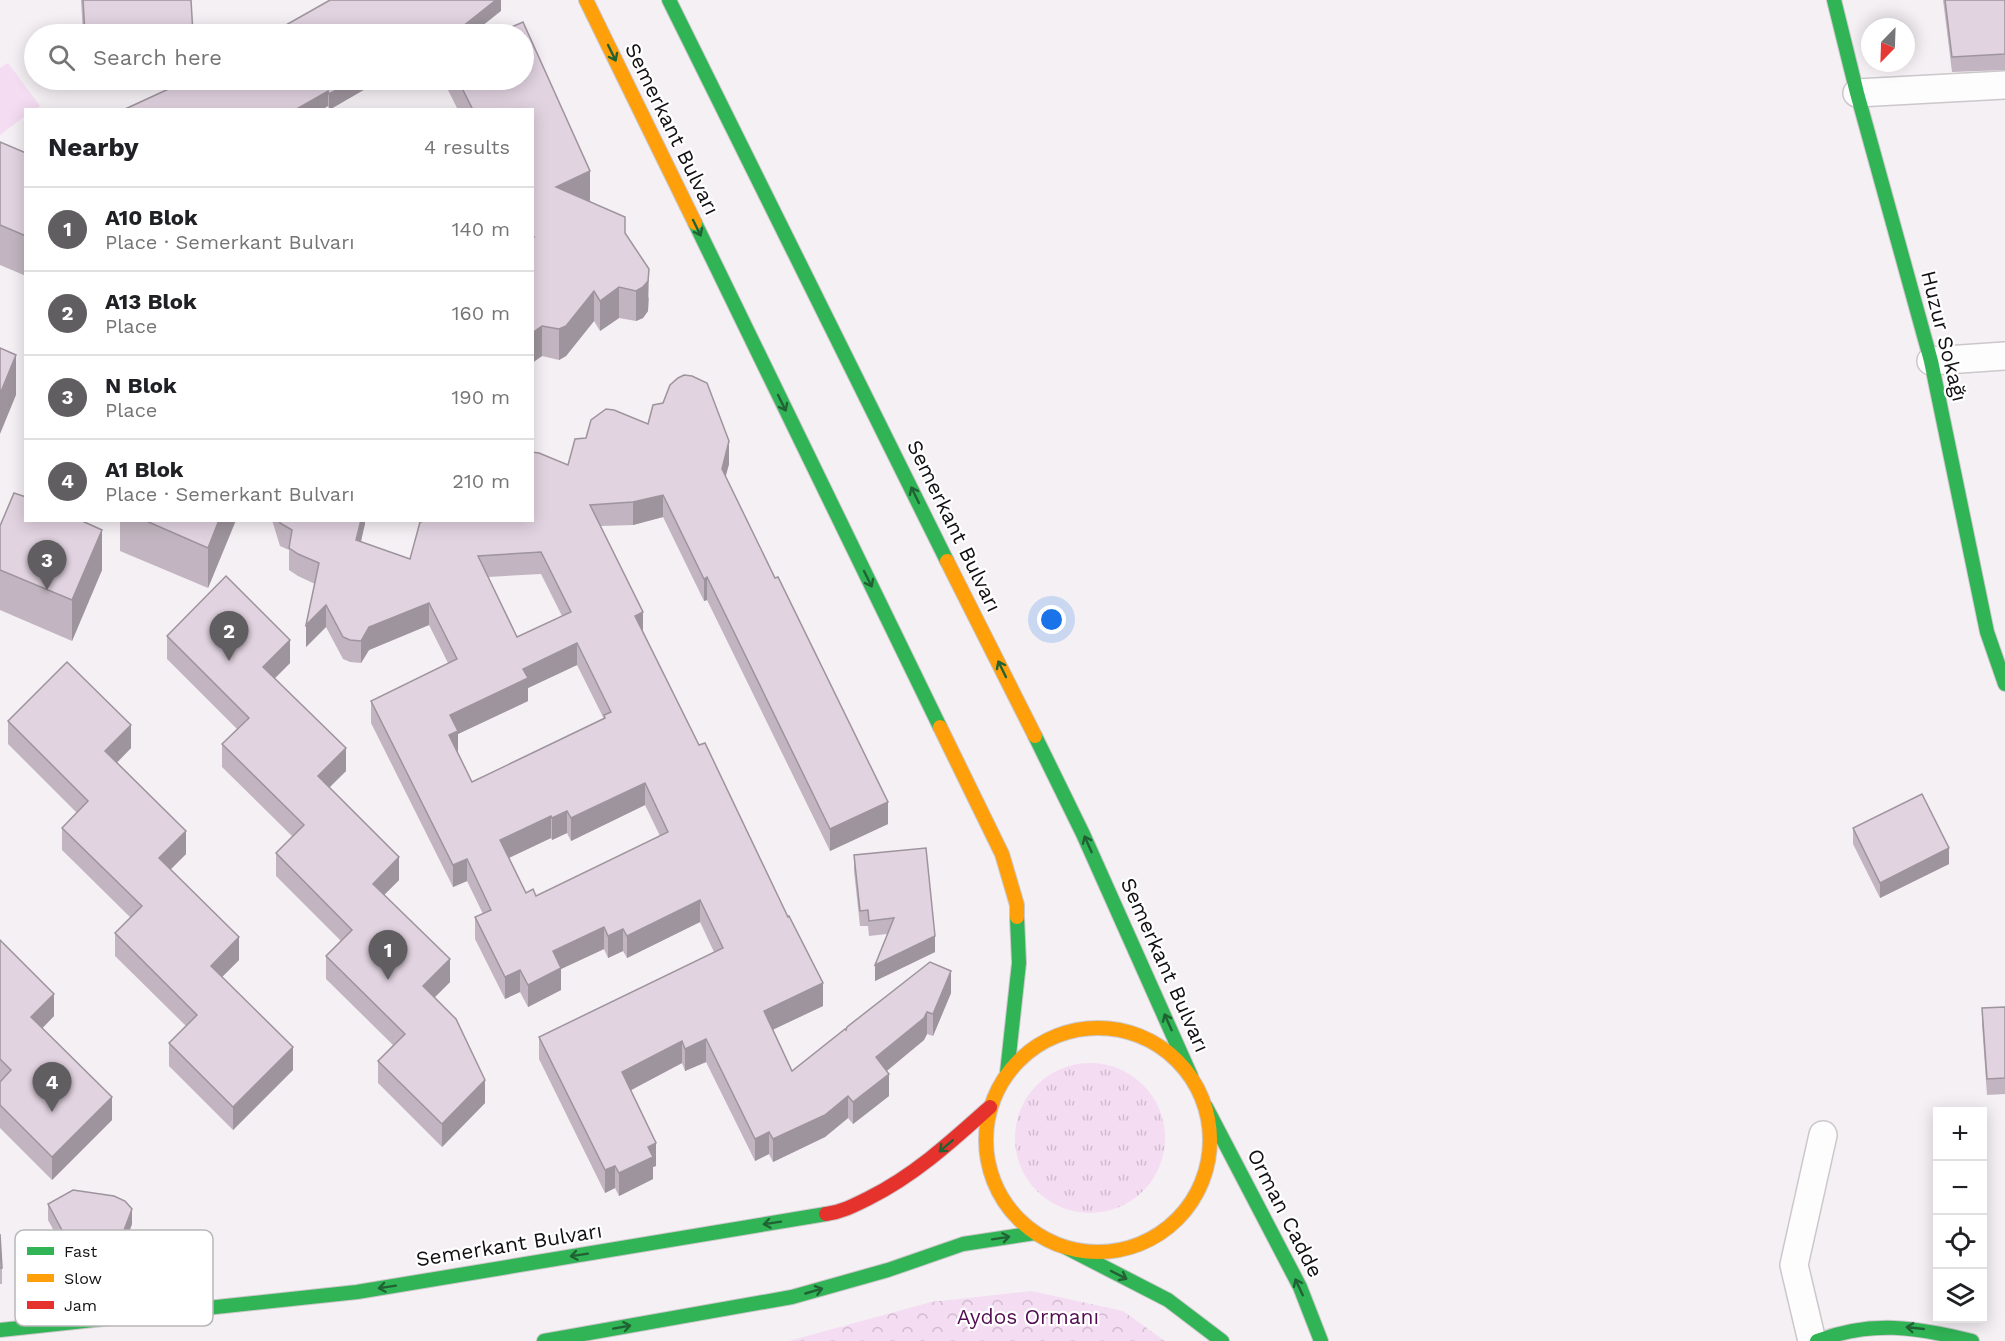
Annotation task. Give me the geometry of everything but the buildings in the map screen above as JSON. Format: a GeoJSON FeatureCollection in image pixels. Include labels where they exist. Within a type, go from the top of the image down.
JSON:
{"type":"FeatureCollection","features":[{"type":"Feature","properties":{"kind":"main road","name":"Semerkant Bulvarı"},"geometry":{"type":"LineString","coordinates":[[586,0],[1002,854],[1017,905],[1019,963],[1007,1073]]}},
{"type":"Feature","properties":{"kind":"main road","name":"Semerkant Bulvarı"},"geometry":{"type":"LineString","coordinates":[[669,0],[1083,834],[1206,1107]]}},
{"type":"Feature","properties":{"kind":"main road","name":"Huzur Sokağı"},"geometry":{"type":"LineString","coordinates":[[1834,0],[1857,93],[1931,361],[1996,632],[2005,684]]}},
{"type":"Feature","properties":{"kind":"main road"},"geometry":{"type":"LineString","coordinates":[[1191,1076],[1166,1050],[1135,1033],[1100,1027],[1064,1032],[1032,1048],[1007,1073],[990,1107],[985,1143],[992,1178],[1009,1209],[1035,1233],[1168,1300],[1222,1341]]}},
{"type":"Feature","properties":{"kind":"main road","name":"Semerkant Bulvarı"},"geometry":{"type":"LineString","coordinates":[[213,1307],[357,1292],[840,1212],[896,1184],[941,1151],[990,1107]]}},
{"type":"Feature","properties":{"kind":"main road"},"geometry":{"type":"LineString","coordinates":[[1067,1248],[1102,1252],[1135,1246],[1166,1230],[1190,1206],[1206,1175],[1211,1141],[1206,1107]]}},
{"type":"Feature","properties":{"kind":"main road","name":"Orman Cadde"},"geometry":{"type":"LineString","coordinates":[[1206,1107],[1300,1287],[1321,1341]]}},
{"type":"Feature","properties":{"kind":"main road"},"geometry":{"type":"LineString","coordinates":[[544,1341],[792,1297],[888,1270],[963,1244],[1035,1233]]}},
{"type":"Feature","properties":{"kind":"main road","name":"Semerkant Bulvarı"},"geometry":{"type":"LineString","coordinates":[[0,1330],[38,1326]]}},
{"type":"Feature","properties":{"kind":"main road"},"geometry":{"type":"LineString","coordinates":[[1817,1341],[1834,1333],[1861,1328],[1903,1327],[1934,1330],[1971,1341]]}},
{"type":"Feature","properties":{"kind":"street"},"geometry":{"type":"LineString","coordinates":[[1857,93],[2005,86]]}},
{"type":"Feature","properties":{"kind":"street"},"geometry":{"type":"LineString","coordinates":[[1931,361],[2005,356]]}},
{"type":"Feature","properties":{"kind":"street"},"geometry":{"type":"LineString","coordinates":[[1812,1341],[1794,1265],[1823,1135]]}},
{"type":"Feature","properties":{"kind":"green space"},"geometry":{"type":"Polygon","coordinates":[[[8,63],[24,84],[24,90],[28,90],[40,106],[24,108],[24,117],[0,135],[0,68],[8,63]]]}},
{"type":"Feature","properties":{"kind":"green space"},"geometry":{"type":"Polygon","coordinates":[[[1090,1063],[1105,1064],[1119,1069],[1143,1085],[1159,1109],[1164,1123],[1164,1153],[1159,1167],[1143,1191],[1119,1207],[1105,1212],[1090,1213],[1075,1212],[1061,1207],[1037,1191],[1021,1167],[1016,1153],[1015,1138],[1016,1123],[1021,1109],[1037,1085],[1061,1069],[1075,1064],[1090,1063]]]}},
{"type":"Feature","properties":{"kind":"green space","name":"Aydos Ormanı"},"geometry":{"type":"Polygon","coordinates":[[[1031,1291],[1123,1311],[1165,1341],[789,1341],[931,1302],[1031,1291]]]}},
{"type":"Feature","properties":{"kind":"traffic: fast"},"geometry":{"type":"LineString","coordinates":[[669,0],[947,561]]}},
{"type":"Feature","properties":{"kind":"traffic: fast"},"geometry":{"type":"LineString","coordinates":[[1834,0],[1857,93],[1931,361],[1987,632],[2005,684]]}},
{"type":"Feature","properties":{"kind":"traffic: fast"},"geometry":{"type":"LineString","coordinates":[[695,223],[940,727]]}},
{"type":"Feature","properties":{"kind":"traffic: fast"},"geometry":{"type":"LineString","coordinates":[[1035,736],[1083,834],[1191,1076]]}},
{"type":"Feature","properties":{"kind":"traffic: fast"},"geometry":{"type":"LineString","coordinates":[[1007,1073],[1019,963],[1017,917]]}},
{"type":"Feature","properties":{"kind":"traffic: fast"},"geometry":{"type":"LineString","coordinates":[[1206,1107],[1300,1287],[1321,1341]]}},
{"type":"Feature","properties":{"kind":"traffic: fast"},"geometry":{"type":"LineString","coordinates":[[213,1307],[357,1292],[826,1214]]}},
{"type":"Feature","properties":{"kind":"traffic: fast"},"geometry":{"type":"LineString","coordinates":[[544,1341],[792,1297],[888,1270],[963,1244],[1035,1233]]}},
{"type":"Feature","properties":{"kind":"traffic: fast"},"geometry":{"type":"LineString","coordinates":[[1067,1248],[1168,1300],[1222,1341]]}},
{"type":"Feature","properties":{"kind":"traffic: fast"},"geometry":{"type":"LineString","coordinates":[[0,1330],[38,1326]]}},
{"type":"Feature","properties":{"kind":"traffic: fast"},"geometry":{"type":"LineString","coordinates":[[1817,1341],[1837,1334],[1875,1328],[1913,1329],[1972,1341]]}},
{"type":"Feature","properties":{"kind":"traffic: slow"},"geometry":{"type":"LineString","coordinates":[[586,0],[695,223]]}},
{"type":"Feature","properties":{"kind":"traffic: slow"},"geometry":{"type":"LineString","coordinates":[[947,561],[1035,736]]}},
{"type":"Feature","properties":{"kind":"traffic: slow"},"geometry":{"type":"LineString","coordinates":[[940,727],[1002,854],[1017,905],[1017,917]]}},
{"type":"Feature","properties":{"kind":"traffic: slow"},"geometry":{"type":"LineString","coordinates":[[1098,1028],[1120,1030],[1151,1041],[1169,1053],[1185,1069],[1197,1087],[1205,1107],[1210,1140],[1208,1162],[1197,1193],[1185,1211],[1169,1227],[1151,1239],[1131,1247],[1098,1252],[1076,1250],[1045,1239],[1027,1227],[1011,1211],[999,1193],[991,1173],[986,1140],[988,1118],[999,1087],[1011,1069],[1027,1053],[1045,1041],[1065,1033],[1098,1028]]}},
{"type":"Feature","properties":{"kind":"traffic: jam"},"geometry":{"type":"LineString","coordinates":[[826,1214],[853,1206],[902,1179],[933,1157],[990,1107]]}},
{"type":"Feature","properties":{"kind":"place","name":"N Blok"},"geometry":{"type":"Point","coordinates":[47,590]}},
{"type":"Feature","properties":{"kind":"place","name":"A13 Blok"},"geometry":{"type":"Point","coordinates":[229,661]}},
{"type":"Feature","properties":{"kind":"place","name":"A10 Blok"},"geometry":{"type":"Point","coordinates":[388,980]}},
{"type":"Feature","properties":{"kind":"place","name":"A1 Blok"},"geometry":{"type":"Point","coordinates":[52,1112]}}]}
